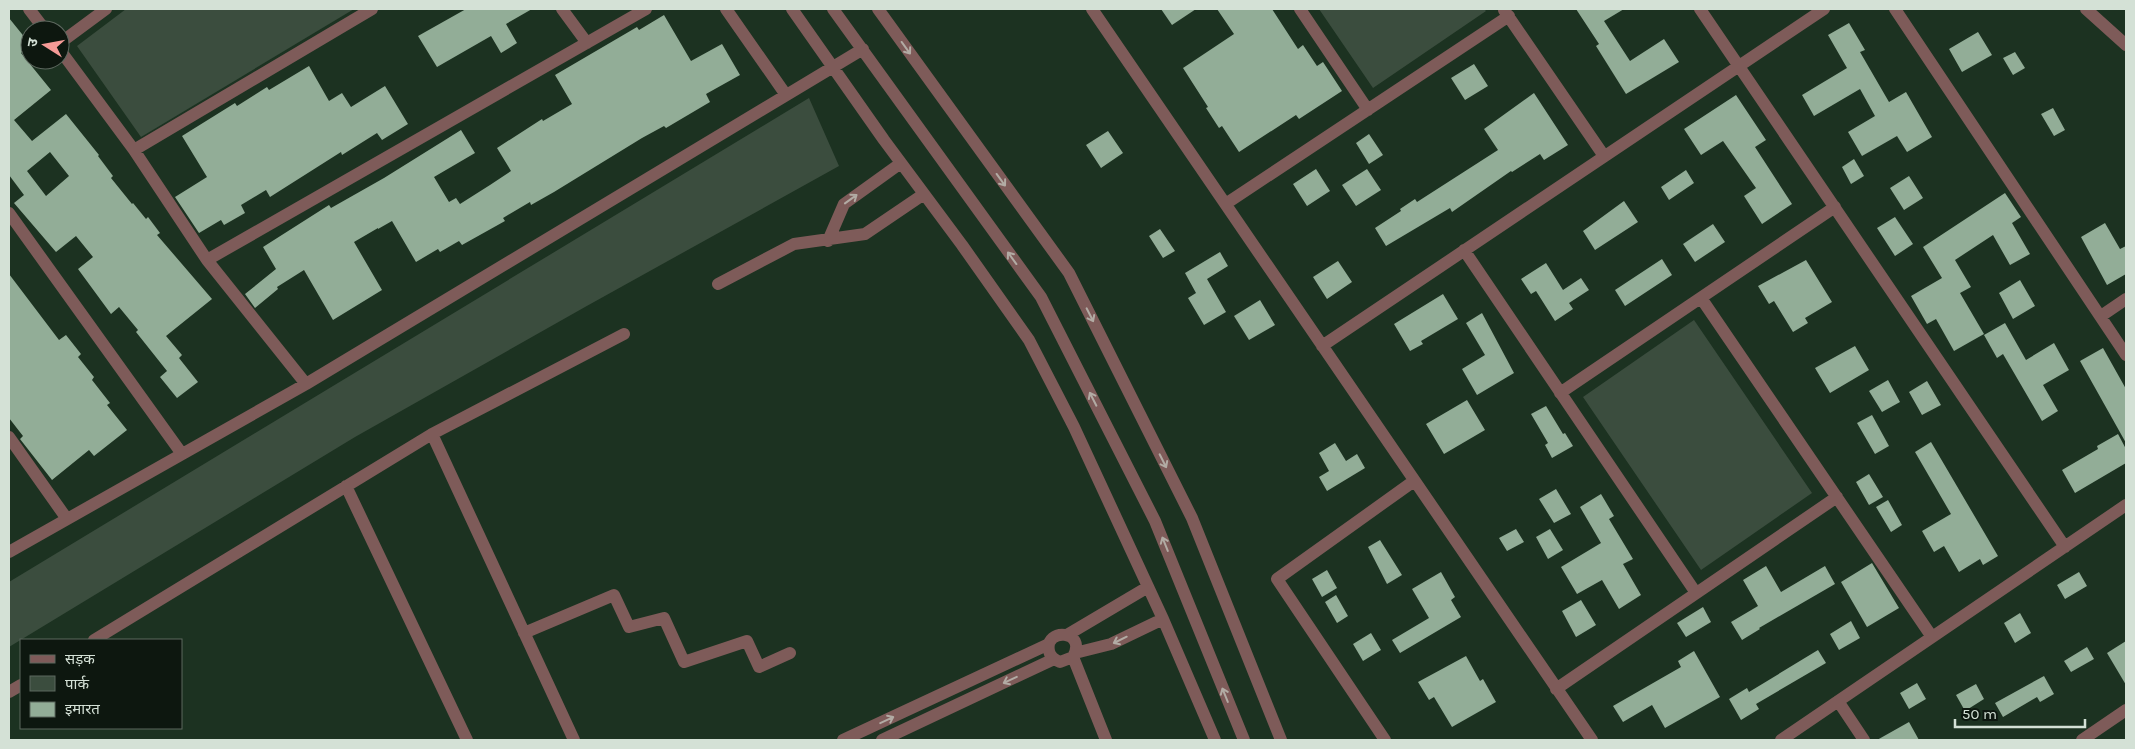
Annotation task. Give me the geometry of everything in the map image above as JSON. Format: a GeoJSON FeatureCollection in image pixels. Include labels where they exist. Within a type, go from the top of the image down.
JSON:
{"type":"FeatureCollection","features":[{"type":"Feature","properties":{"kind":"street"},"geometry":{"type":"LineString","coordinates":[[30,9],[38,20]]}},
{"type":"Feature","properties":{"kind":"street"},"geometry":{"type":"LineString","coordinates":[[70,36],[106,9]]}},
{"type":"Feature","properties":{"kind":"street"},"geometry":{"type":"LineString","coordinates":[[134,150],[372,9]]}},
{"type":"Feature","properties":{"kind":"street"},"geometry":{"type":"LineString","coordinates":[[562,9],[587,43]]}},
{"type":"Feature","properties":{"kind":"street"},"geometry":{"type":"LineString","coordinates":[[207,260],[646,9]]}},
{"type":"Feature","properties":{"kind":"street"},"geometry":{"type":"LineString","coordinates":[[726,9],[786,94]]}},
{"type":"Feature","properties":{"kind":"street"},"geometry":{"type":"LineString","coordinates":[[792,9],[1029,340],[1074,427],[1163,619],[1215,740]]}},
{"type":"Feature","properties":{"kind":"street"},"geometry":{"type":"LineString","coordinates":[[834,9],[1041,298],[1155,521],[1244,740]]}},
{"type":"Feature","properties":{"kind":"street"},"geometry":{"type":"LineString","coordinates":[[878,9],[1069,273],[1192,518],[1281,740]]}},
{"type":"Feature","properties":{"kind":"street"},"geometry":{"type":"LineString","coordinates":[[1092,9],[1227,203],[1322,346],[1592,740]]}},
{"type":"Feature","properties":{"kind":"street"},"geometry":{"type":"LineString","coordinates":[[1300,9],[1368,110]]}},
{"type":"Feature","properties":{"kind":"street"},"geometry":{"type":"LineString","coordinates":[[1700,9],[2065,546]]}},
{"type":"Feature","properties":{"kind":"street"},"geometry":{"type":"LineString","coordinates":[[1322,346],[1824,9]]}},
{"type":"Feature","properties":{"kind":"street"},"geometry":{"type":"LineString","coordinates":[[1895,9],[2126,355]]}},
{"type":"Feature","properties":{"kind":"street"},"geometry":{"type":"LineString","coordinates":[[2086,9],[2126,45]]}},
{"type":"Feature","properties":{"kind":"street"},"geometry":{"type":"LineString","coordinates":[[1227,203],[1368,110],[1506,12],[1604,156]]}},
{"type":"Feature","properties":{"kind":"street"},"geometry":{"type":"LineString","coordinates":[[9,552],[306,384],[863,49]]}},
{"type":"Feature","properties":{"kind":"street"},"geometry":{"type":"LineString","coordinates":[[70,64],[134,150],[207,260],[306,384]]}},
{"type":"Feature","properties":{"kind":"street"},"geometry":{"type":"LineString","coordinates":[[828,240],[844,204],[901,163]]}},
{"type":"Feature","properties":{"kind":"street"},"geometry":{"type":"LineString","coordinates":[[718,284],[794,244],[865,234],[924,194]]}},
{"type":"Feature","properties":{"kind":"street"},"geometry":{"type":"LineString","coordinates":[[1560,392],[1835,207]]}},
{"type":"Feature","properties":{"kind":"street"},"geometry":{"type":"LineString","coordinates":[[9,213],[182,454]]}},
{"type":"Feature","properties":{"kind":"street"},"geometry":{"type":"LineString","coordinates":[[1464,250],[1696,593]]}},
{"type":"Feature","properties":{"kind":"street"},"geometry":{"type":"LineString","coordinates":[[1700,298],[1932,637]]}},
{"type":"Feature","properties":{"kind":"street"},"geometry":{"type":"LineString","coordinates":[[2101,316],[2126,299]]}},
{"type":"Feature","properties":{"kind":"street"},"geometry":{"type":"LineString","coordinates":[[96,639],[432,434],[624,334]]}},
{"type":"Feature","properties":{"kind":"street"},"geometry":{"type":"LineString","coordinates":[[432,434],[574,740]]}},
{"type":"Feature","properties":{"kind":"street"},"geometry":{"type":"LineString","coordinates":[[9,437],[68,519]]}},
{"type":"Feature","properties":{"kind":"street"},"geometry":{"type":"LineString","coordinates":[[1384,740],[1277,579],[1414,481]]}},
{"type":"Feature","properties":{"kind":"street"},"geometry":{"type":"LineString","coordinates":[[346,486],[467,740]]}},
{"type":"Feature","properties":{"kind":"street"},"geometry":{"type":"LineString","coordinates":[[1556,689],[1836,498]]}},
{"type":"Feature","properties":{"kind":"street"},"geometry":{"type":"LineString","coordinates":[[1781,740],[2126,505]]}},
{"type":"Feature","properties":{"kind":"street"},"geometry":{"type":"LineString","coordinates":[[842,740],[1049,644],[1058,635],[1067,635],[1148,588]]}},
{"type":"Feature","properties":{"kind":"street"},"geometry":{"type":"LineString","coordinates":[[524,633],[614,595],[629,627],[664,618],[684,662],[747,641],[759,667],[790,653]]}},
{"type":"Feature","properties":{"kind":"street"},"geometry":{"type":"LineString","coordinates":[[1049,644],[1050,654],[1054,659],[1065,662],[1074,655],[1111,644],[1163,619]]}},
{"type":"Feature","properties":{"kind":"street"},"geometry":{"type":"LineString","coordinates":[[1067,635],[1074,640],[1076,645],[1074,655],[1106,740]]}},
{"type":"Feature","properties":{"kind":"street"},"geometry":{"type":"LineString","coordinates":[[882,740],[1054,659]]}},
{"type":"Feature","properties":{"kind":"street"},"geometry":{"type":"LineString","coordinates":[[9,692],[20,686]]}},
{"type":"Feature","properties":{"kind":"street"},"geometry":{"type":"LineString","coordinates":[[1838,701],[1864,740]]}},
{"type":"Feature","properties":{"kind":"street"},"geometry":{"type":"LineString","coordinates":[[2082,740],[2126,710]]}},
{"type":"Feature","properties":{"kind":"green space"},"geometry":{"type":"Polygon","coordinates":[[[126,9],[354,9],[141,137],[77,46],[126,9]]]}},
{"type":"Feature","properties":{"kind":"green space"},"geometry":{"type":"Polygon","coordinates":[[[1319,9],[1484,9],[1486,11],[1373,88],[1319,9]]]}},
{"type":"Feature","properties":{"kind":"green space"},"geometry":{"type":"Polygon","coordinates":[[[809,98],[839,166],[355,437],[9,647],[9,582],[809,98]]]}},
{"type":"Feature","properties":{"kind":"green space"},"geometry":{"type":"Polygon","coordinates":[[[1694,320],[1812,493],[1701,570],[1583,397],[1694,320]]]}},
{"type":"Feature","properties":{"kind":"building"},"geometry":{"type":"Polygon","coordinates":[[[466,9],[532,9],[506,24],[517,43],[501,53],[491,36],[437,67],[418,36],[466,9]]]}},
{"type":"Feature","properties":{"kind":"building"},"geometry":{"type":"Polygon","coordinates":[[[1161,9],[1196,9],[1172,25],[1161,9]]]}},
{"type":"Feature","properties":{"kind":"building"},"geometry":{"type":"Polygon","coordinates":[[[1217,9],[1272,9],[1298,49],[1303,45],[1317,66],[1323,62],[1342,91],[1299,119],[1296,115],[1239,152],[1222,126],[1219,128],[1183,68],[1234,34],[1217,9]]]}},
{"type":"Feature","properties":{"kind":"building"},"geometry":{"type":"Polygon","coordinates":[[[1576,9],[1624,9],[1604,21],[1630,61],[1664,39],[1679,62],[1626,94],[1596,46],[1599,44],[1576,9]]]}},
{"type":"Feature","properties":{"kind":"building"},"geometry":{"type":"Polygon","coordinates":[[[664,15],[691,61],[722,44],[740,75],[706,94],[710,102],[666,128],[664,126],[642,138],[531,205],[530,202],[503,218],[505,221],[462,245],[459,241],[440,252],[438,249],[416,262],[392,221],[378,228],[354,242],[382,290],[333,320],[304,270],[277,287],[278,289],[255,308],[245,294],[276,269],[263,247],[329,205],[331,208],[384,178],[461,130],[475,153],[434,177],[449,202],[456,198],[460,204],[490,185],[511,171],[497,148],[542,119],[543,121],[572,104],[555,75],[637,27],[639,30],[664,15]]]}},
{"type":"Feature","properties":{"kind":"building"},"geometry":{"type":"Polygon","coordinates":[[[9,18],[20,32],[20,70],[35,70],[51,90],[14,120],[32,141],[66,114],[99,155],[113,176],[111,178],[146,219],[148,217],[160,233],[157,235],[212,299],[166,336],[182,355],[179,358],[198,382],[177,398],[160,377],[167,371],[136,332],[138,330],[119,307],[111,314],[78,269],[93,257],[76,236],[56,252],[14,203],[24,195],[9,175],[9,18]],[[50,152],[27,171],[46,196],[69,176],[50,152]]]}},
{"type":"Feature","properties":{"kind":"building"},"geometry":{"type":"Polygon","coordinates":[[[1849,23],[1865,50],[1860,52],[1889,102],[1906,92],[1932,137],[1907,152],[1897,136],[1862,156],[1848,132],[1875,116],[1860,89],[1814,116],[1802,95],[1847,68],[1828,35],[1849,23]]]}},
{"type":"Feature","properties":{"kind":"building"},"geometry":{"type":"Polygon","coordinates":[[[1978,32],[1992,55],[1962,72],[1949,49],[1978,32]]]}},
{"type":"Feature","properties":{"kind":"building"},"geometry":{"type":"Polygon","coordinates":[[[2015,52],[2025,68],[2013,75],[2003,58],[2015,52]]]}},
{"type":"Feature","properties":{"kind":"building"},"geometry":{"type":"Polygon","coordinates":[[[1474,64],[1488,86],[1465,100],[1451,78],[1474,64]]]}},
{"type":"Feature","properties":{"kind":"building"},"geometry":{"type":"Polygon","coordinates":[[[309,66],[329,101],[342,93],[351,107],[385,86],[408,124],[382,140],[377,133],[342,155],[341,152],[270,197],[266,190],[241,205],[245,213],[224,225],[221,220],[199,233],[175,197],[207,177],[182,136],[235,103],[237,106],[267,87],[269,90],[309,66]]]}},
{"type":"Feature","properties":{"kind":"building"},"geometry":{"type":"Polygon","coordinates":[[[1534,93],[1568,145],[1544,160],[1540,154],[1511,171],[1452,212],[1450,208],[1386,246],[1375,228],[1415,199],[1417,202],[1498,150],[1484,129],[1534,93]]]}},
{"type":"Feature","properties":{"kind":"building"},"geometry":{"type":"Polygon","coordinates":[[[1736,95],[1766,140],[1755,147],[1792,204],[1762,224],[1744,196],[1756,188],[1723,141],[1701,155],[1684,129],[1736,95]]]}},
{"type":"Feature","properties":{"kind":"building"},"geometry":{"type":"Polygon","coordinates":[[[2053,108],[2065,130],[2054,136],[2041,114],[2053,108]]]}},
{"type":"Feature","properties":{"kind":"building"},"geometry":{"type":"Polygon","coordinates":[[[1108,131],[1123,153],[1101,168],[1086,145],[1108,131]]]}},
{"type":"Feature","properties":{"kind":"building"},"geometry":{"type":"Polygon","coordinates":[[[1369,134],[1383,155],[1369,164],[1356,143],[1369,134]]]}},
{"type":"Feature","properties":{"kind":"building"},"geometry":{"type":"Polygon","coordinates":[[[1854,159],[1864,176],[1851,184],[1842,167],[1854,159]]]}},
{"type":"Feature","properties":{"kind":"building"},"geometry":{"type":"Polygon","coordinates":[[[1316,169],[1330,191],[1307,206],[1293,184],[1316,169]]]}},
{"type":"Feature","properties":{"kind":"building"},"geometry":{"type":"Polygon","coordinates":[[[1367,169],[1381,190],[1356,206],[1342,185],[1367,169]]]}},
{"type":"Feature","properties":{"kind":"building"},"geometry":{"type":"Polygon","coordinates":[[[1686,170],[1694,183],[1669,200],[1661,187],[1686,170]]]}},
{"type":"Feature","properties":{"kind":"building"},"geometry":{"type":"Polygon","coordinates":[[[1909,176],[1923,198],[1904,210],[1890,188],[1909,176]]]}},
{"type":"Feature","properties":{"kind":"building"},"geometry":{"type":"Polygon","coordinates":[[[2005,193],[2021,217],[2012,223],[2030,254],[2010,265],[1993,235],[1955,260],[1971,287],[1960,293],[1984,334],[1954,351],[1936,319],[1927,324],[1911,296],[1942,278],[1923,247],[2005,193]]]}},
{"type":"Feature","properties":{"kind":"building"},"geometry":{"type":"Polygon","coordinates":[[[1624,201],[1638,222],[1595,250],[1583,231],[1624,201]]]}},
{"type":"Feature","properties":{"kind":"building"},"geometry":{"type":"Polygon","coordinates":[[[1895,217],[1913,244],[1895,256],[1877,228],[1895,217]]]}},
{"type":"Feature","properties":{"kind":"building"},"geometry":{"type":"Polygon","coordinates":[[[2105,223],[2120,249],[2126,246],[2126,274],[2107,285],[2081,237],[2105,223]]]}},
{"type":"Feature","properties":{"kind":"building"},"geometry":{"type":"Polygon","coordinates":[[[1713,224],[1725,242],[1695,262],[1683,244],[1713,224]]]}},
{"type":"Feature","properties":{"kind":"building"},"geometry":{"type":"Polygon","coordinates":[[[1160,229],[1175,251],[1163,258],[1149,236],[1160,229]]]}},
{"type":"Feature","properties":{"kind":"building"},"geometry":{"type":"Polygon","coordinates":[[[1220,252],[1228,266],[1207,279],[1226,312],[1204,325],[1188,298],[1196,293],[1185,273],[1220,252]]]}},
{"type":"Feature","properties":{"kind":"building"},"geometry":{"type":"Polygon","coordinates":[[[1662,259],[1672,275],[1625,306],[1615,290],[1662,259]]]}},
{"type":"Feature","properties":{"kind":"building"},"geometry":{"type":"Polygon","coordinates":[[[1806,260],[1832,302],[1805,318],[1808,323],[1793,332],[1774,301],[1769,304],[1758,286],[1806,260]]]}},
{"type":"Feature","properties":{"kind":"building"},"geometry":{"type":"Polygon","coordinates":[[[1338,261],[1352,282],[1327,299],[1313,277],[1338,261]]]}},
{"type":"Feature","properties":{"kind":"building"},"geometry":{"type":"Polygon","coordinates":[[[1546,263],[1563,290],[1581,278],[1589,290],[1569,303],[1573,309],[1555,321],[1536,291],[1531,294],[1521,279],[1546,263]]]}},
{"type":"Feature","properties":{"kind":"building"},"geometry":{"type":"Polygon","coordinates":[[[9,274],[59,340],[66,335],[81,354],[78,357],[94,377],[92,380],[110,403],[107,405],[127,430],[94,456],[89,450],[52,480],[20,439],[23,436],[9,418],[9,274]]]}},
{"type":"Feature","properties":{"kind":"building"},"geometry":{"type":"Polygon","coordinates":[[[2020,280],[2035,306],[2013,319],[1999,293],[2020,280]]]}},
{"type":"Feature","properties":{"kind":"building"},"geometry":{"type":"Polygon","coordinates":[[[1443,294],[1458,319],[1421,341],[1423,344],[1410,351],[1394,324],[1443,294]]]}},
{"type":"Feature","properties":{"kind":"building"},"geometry":{"type":"Polygon","coordinates":[[[1260,300],[1275,325],[1249,340],[1234,316],[1260,300]]]}},
{"type":"Feature","properties":{"kind":"building"},"geometry":{"type":"Polygon","coordinates":[[[1482,313],[1514,373],[1477,395],[1462,369],[1485,355],[1466,323],[1482,313]]]}},
{"type":"Feature","properties":{"kind":"building"},"geometry":{"type":"Polygon","coordinates":[[[2005,323],[2026,360],[2054,343],[2069,370],[2043,385],[2058,411],[2042,421],[2003,354],[1997,358],[1984,335],[2005,323]]]}},
{"type":"Feature","properties":{"kind":"building"},"geometry":{"type":"Polygon","coordinates":[[[1855,346],[1869,370],[1830,393],[1815,368],[1855,346]]]}},
{"type":"Feature","properties":{"kind":"building"},"geometry":{"type":"Polygon","coordinates":[[[2103,348],[2126,389],[2126,443],[2080,361],[2103,348]]]}},
{"type":"Feature","properties":{"kind":"building"},"geometry":{"type":"Polygon","coordinates":[[[1888,380],[1900,402],[1882,412],[1869,391],[1888,380]]]}},
{"type":"Feature","properties":{"kind":"building"},"geometry":{"type":"Polygon","coordinates":[[[1927,381],[1941,405],[1922,415],[1909,392],[1927,381]]]}},
{"type":"Feature","properties":{"kind":"building"},"geometry":{"type":"Polygon","coordinates":[[[1467,400],[1485,430],[1444,454],[1426,424],[1467,400]]]}},
{"type":"Feature","properties":{"kind":"building"},"geometry":{"type":"Polygon","coordinates":[[[1546,406],[1563,434],[1565,433],[1573,446],[1552,458],[1545,445],[1548,443],[1531,414],[1546,406]]]}},
{"type":"Feature","properties":{"kind":"building"},"geometry":{"type":"Polygon","coordinates":[[[1872,415],[1889,446],[1875,454],[1857,423],[1872,415]]]}},
{"type":"Feature","properties":{"kind":"building"},"geometry":{"type":"Polygon","coordinates":[[[2118,434],[2126,449],[2126,463],[2075,493],[2062,470],[2098,449],[2097,446],[2118,434]]]}},
{"type":"Feature","properties":{"kind":"building"},"geometry":{"type":"Polygon","coordinates":[[[1931,442],[1998,556],[1983,565],[1980,559],[1959,572],[1944,546],[1934,552],[1922,531],[1951,514],[1915,452],[1931,442]]]}},
{"type":"Feature","properties":{"kind":"building"},"geometry":{"type":"Polygon","coordinates":[[[1335,443],[1346,461],[1357,454],[1365,468],[1327,491],[1319,477],[1329,471],[1319,453],[1335,443]]]}},
{"type":"Feature","properties":{"kind":"building"},"geometry":{"type":"Polygon","coordinates":[[[1869,474],[1883,497],[1869,505],[1856,482],[1869,474]]]}},
{"type":"Feature","properties":{"kind":"building"},"geometry":{"type":"Polygon","coordinates":[[[1556,489],[1571,514],[1554,523],[1539,499],[1556,489]]]}},
{"type":"Feature","properties":{"kind":"building"},"geometry":{"type":"Polygon","coordinates":[[[1601,494],[1614,516],[1609,519],[1633,559],[1623,564],[1641,595],[1619,609],[1602,580],[1577,594],[1561,567],[1601,543],[1580,507],[1601,494]]]}},
{"type":"Feature","properties":{"kind":"building"},"geometry":{"type":"Polygon","coordinates":[[[1888,500],[1902,525],[1891,532],[1876,507],[1888,500]]]}},
{"type":"Feature","properties":{"kind":"building"},"geometry":{"type":"Polygon","coordinates":[[[1516,529],[1524,542],[1507,551],[1499,538],[1516,529]]]}},
{"type":"Feature","properties":{"kind":"building"},"geometry":{"type":"Polygon","coordinates":[[[1550,529],[1563,550],[1548,559],[1536,537],[1550,529]]]}},
{"type":"Feature","properties":{"kind":"building"},"geometry":{"type":"Polygon","coordinates":[[[1380,540],[1402,575],[1387,584],[1368,547],[1380,540]]]}},
{"type":"Feature","properties":{"kind":"building"},"geometry":{"type":"Polygon","coordinates":[[[1872,563],[1899,608],[1867,627],[1841,582],[1872,563]]]}},
{"type":"Feature","properties":{"kind":"building"},"geometry":{"type":"Polygon","coordinates":[[[1766,566],[1781,592],[1825,566],[1835,584],[1759,628],[1742,640],[1731,622],[1758,606],[1743,580],[1766,566]]]}},
{"type":"Feature","properties":{"kind":"building"},"geometry":{"type":"Polygon","coordinates":[[[1327,570],[1337,588],[1322,597],[1312,579],[1327,570]]]}},
{"type":"Feature","properties":{"kind":"building"},"geometry":{"type":"Polygon","coordinates":[[[1441,572],[1455,597],[1451,600],[1461,617],[1400,653],[1392,640],[1429,618],[1412,589],[1441,572]]]}},
{"type":"Feature","properties":{"kind":"building"},"geometry":{"type":"Polygon","coordinates":[[[2079,572],[2087,586],[2065,599],[2057,585],[2079,572]]]}},
{"type":"Feature","properties":{"kind":"building"},"geometry":{"type":"Polygon","coordinates":[[[1336,595],[1348,616],[1337,623],[1325,602],[1336,595]]]}},
{"type":"Feature","properties":{"kind":"building"},"geometry":{"type":"Polygon","coordinates":[[[1581,600],[1596,625],[1576,637],[1562,611],[1581,600]]]}},
{"type":"Feature","properties":{"kind":"building"},"geometry":{"type":"Polygon","coordinates":[[[1703,607],[1711,622],[1686,637],[1677,623],[1703,607]]]}},
{"type":"Feature","properties":{"kind":"building"},"geometry":{"type":"Polygon","coordinates":[[[2020,613],[2031,633],[2015,643],[2004,623],[2020,613]]]}},
{"type":"Feature","properties":{"kind":"building"},"geometry":{"type":"Polygon","coordinates":[[[1851,621],[1860,638],[1839,650],[1830,634],[1851,621]]]}},
{"type":"Feature","properties":{"kind":"building"},"geometry":{"type":"Polygon","coordinates":[[[1371,633],[1381,650],[1363,661],[1353,644],[1371,633]]]}},
{"type":"Feature","properties":{"kind":"building"},"geometry":{"type":"Polygon","coordinates":[[[2126,641],[2126,685],[2107,653],[2126,641]]]}},
{"type":"Feature","properties":{"kind":"building"},"geometry":{"type":"Polygon","coordinates":[[[2087,647],[2094,659],[2071,672],[2064,661],[2087,647]]]}},
{"type":"Feature","properties":{"kind":"building"},"geometry":{"type":"Polygon","coordinates":[[[1818,650],[1826,663],[1756,704],[1759,709],[1741,720],[1729,699],[1747,688],[1749,692],[1818,650]]]}},
{"type":"Feature","properties":{"kind":"building"},"geometry":{"type":"Polygon","coordinates":[[[1694,651],[1720,697],[1665,728],[1652,705],[1623,722],[1613,706],[1681,667],[1678,661],[1694,651]]]}},
{"type":"Feature","properties":{"kind":"building"},"geometry":{"type":"Polygon","coordinates":[[[1466,656],[1480,681],[1483,679],[1496,702],[1452,727],[1434,697],[1429,700],[1418,682],[1466,656]]]}},
{"type":"Feature","properties":{"kind":"building"},"geometry":{"type":"Polygon","coordinates":[[[2044,676],[2054,694],[2040,702],[2037,697],[2003,717],[1995,703],[2044,676]]]}},
{"type":"Feature","properties":{"kind":"building"},"geometry":{"type":"Polygon","coordinates":[[[1917,683],[1926,699],[1909,709],[1900,693],[1917,683]]]}},
{"type":"Feature","properties":{"kind":"building"},"geometry":{"type":"Polygon","coordinates":[[[1976,684],[1984,699],[1965,711],[1956,695],[1976,684]]]}},
{"type":"Feature","properties":{"kind":"building"},"geometry":{"type":"Polygon","coordinates":[[[1909,722],[1919,740],[1877,740],[1909,722]]]}}]}
